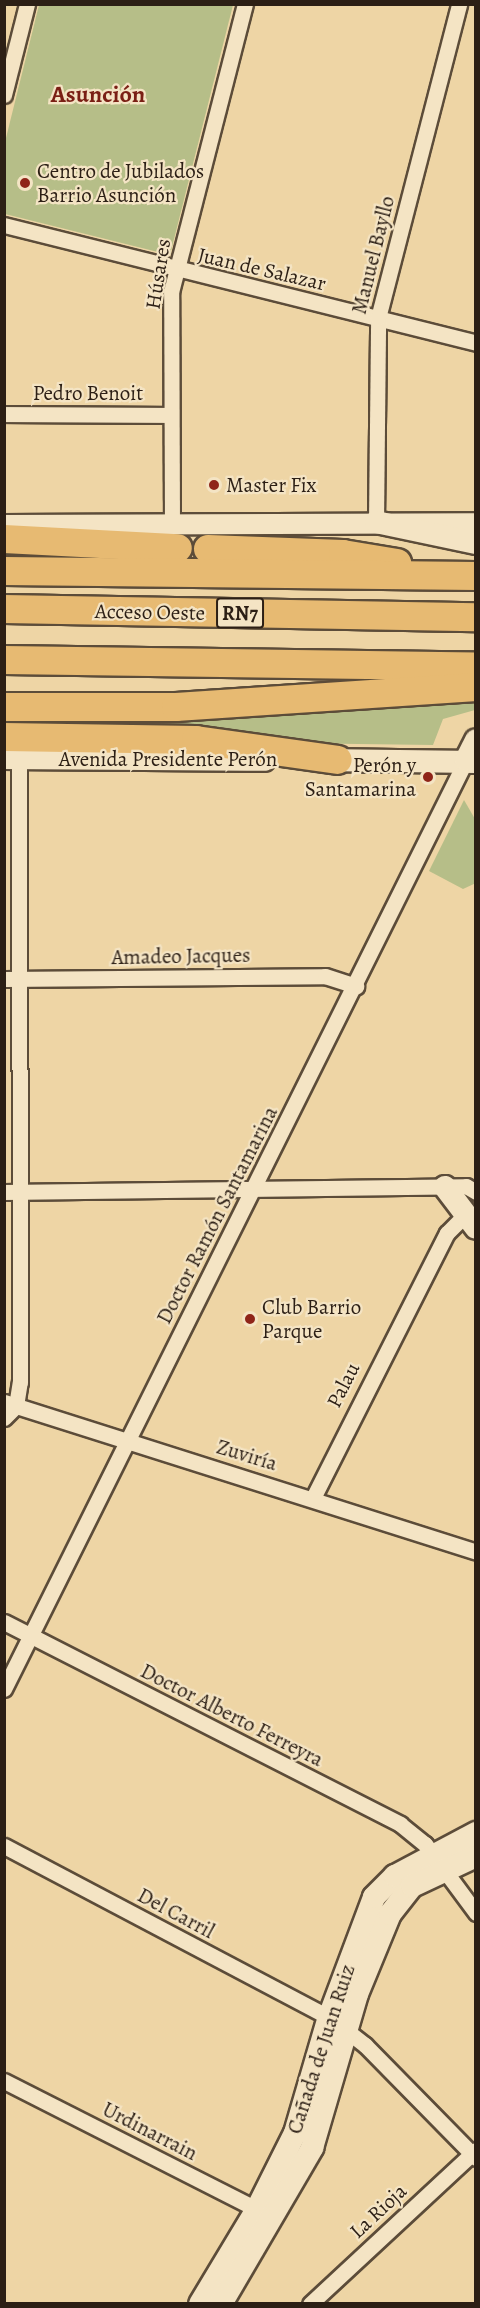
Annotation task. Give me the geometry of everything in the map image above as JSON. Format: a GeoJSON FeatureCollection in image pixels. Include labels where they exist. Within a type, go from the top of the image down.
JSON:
{"type":"FeatureCollection","features":[{"type":"Feature","properties":{"kind":"highway"},"geometry":{"type":"LineString","coordinates":[[4,538],[175,535]]}},
{"type":"Feature","properties":{"kind":"highway"},"geometry":{"type":"LineString","coordinates":[[208,549],[343,554],[476,575]]}},
{"type":"Feature","properties":{"kind":"highway"},"geometry":{"type":"LineString","coordinates":[[4,571],[476,575]]}},
{"type":"Feature","properties":{"kind":"highway","name":"Acceso Oeste"},"geometry":{"type":"LineString","coordinates":[[4,609],[476,617]]}},
{"type":"Feature","properties":{"kind":"highway"},"geometry":{"type":"LineString","coordinates":[[4,660],[476,667]]}},
{"type":"Feature","properties":{"kind":"highway"},"geometry":{"type":"LineString","coordinates":[[4,707],[176,707],[476,687]]}},
{"type":"Feature","properties":{"kind":"highway"},"geometry":{"type":"LineString","coordinates":[[10,751],[196,740],[338,760]]}},
{"type":"Feature","properties":{"kind":"main road"},"geometry":{"type":"LineString","coordinates":[[376,522],[476,543]]}},
{"type":"Feature","properties":{"kind":"main road"},"geometry":{"type":"LineString","coordinates":[[338,760],[473,760]]}},
{"type":"Feature","properties":{"kind":"main road"},"geometry":{"type":"LineString","coordinates":[[445,1187],[472,1216]]}},
{"type":"Feature","properties":{"kind":"main road","name":"Cañada de Juan Ruiz"},"geometry":{"type":"LineString","coordinates":[[200,2304],[266,2214],[326,2116],[348,2031],[390,1914],[412,1886],[476,1833]]}},
{"type":"Feature","properties":{"kind":"main road","name":"Cañada de Juan Ruiz"},"geometry":{"type":"LineString","coordinates":[[221,2304],[266,2214],[295,2133],[329,2017],[374,1897],[395,1876],[437,1863],[476,1856]]}},
{"type":"Feature","properties":{"kind":"street"},"geometry":{"type":"LineString","coordinates":[[4,95],[27,4]]}},
{"type":"Feature","properties":{"kind":"street","name":"Húsares"},"geometry":{"type":"LineString","coordinates":[[175,535],[171,415],[175,271],[245,4]]}},
{"type":"Feature","properties":{"kind":"street","name":"Manuel Bayllo"},"geometry":{"type":"LineString","coordinates":[[376,522],[378,318],[459,4]]}},
{"type":"Feature","properties":{"kind":"street","name":"Juan de Salazar"},"geometry":{"type":"LineString","coordinates":[[4,225],[175,271],[476,343]]}},
{"type":"Feature","properties":{"kind":"street","name":"Pedro Benoit"},"geometry":{"type":"LineString","coordinates":[[4,414],[171,415]]}},
{"type":"Feature","properties":{"kind":"street"},"geometry":{"type":"LineString","coordinates":[[4,525],[175,535],[376,522],[476,523]]}},
{"type":"Feature","properties":{"kind":"street"},"geometry":{"type":"LineString","coordinates":[[4,1418],[10,1404],[21,1192],[20,979],[10,751]]}},
{"type":"Feature","properties":{"kind":"street","name":"Doctor Ramón Santamarina"},"geometry":{"type":"LineString","coordinates":[[4,1689],[356,986],[473,760]]}},
{"type":"Feature","properties":{"kind":"street","name":"Amadeo Jacques"},"geometry":{"type":"LineString","coordinates":[[4,979],[325,976],[356,986]]}},
{"type":"Feature","properties":{"kind":"street"},"geometry":{"type":"LineString","coordinates":[[4,1192],[466,1186],[476,1192]]}},
{"type":"Feature","properties":{"kind":"street","name":"Palau"},"geometry":{"type":"LineString","coordinates":[[313,1498],[447,1233],[472,1216]]}},
{"type":"Feature","properties":{"kind":"street","name":"Zuviría"},"geometry":{"type":"LineString","coordinates":[[10,1404],[313,1498],[476,1552]]}},
{"type":"Feature","properties":{"kind":"street","name":"Doctor Alberto Ferreyra"},"geometry":{"type":"LineString","coordinates":[[4,1622],[400,1824],[437,1863],[476,1913]]}},
{"type":"Feature","properties":{"kind":"street","name":"Del Carril"},"geometry":{"type":"LineString","coordinates":[[4,1846],[329,2017],[348,2031],[474,2154]]}},
{"type":"Feature","properties":{"kind":"street","name":"Urdinarrain"},"geometry":{"type":"LineString","coordinates":[[4,2081],[266,2214]]}},
{"type":"Feature","properties":{"kind":"street","name":"La Rioja"},"geometry":{"type":"LineString","coordinates":[[310,2304],[474,2154]]}},
{"type":"Feature","properties":{"kind":"green space"},"geometry":{"type":"Polygon","coordinates":[[[39,5],[233,5],[170,255],[5,214],[5,142],[39,5]]]}},
{"type":"Feature","properties":{"kind":"green space"},"geometry":{"type":"Polygon","coordinates":[[[475,701],[475,710],[443,719],[433,745],[283,743],[5,724],[156,724],[272,708],[475,701]]]}},
{"type":"Feature","properties":{"kind":"green space"},"geometry":{"type":"Polygon","coordinates":[[[464,800],[475,819],[476,883],[463,889],[429,871],[464,800]]]}},
{"type":"Feature","properties":{"kind":"place","name":"Centro de Jubilados Barrio Asunción"},"geometry":{"type":"Point","coordinates":[25,183]}},
{"type":"Feature","properties":{"kind":"place","name":"Master Fix"},"geometry":{"type":"Point","coordinates":[214,485]}},
{"type":"Feature","properties":{"kind":"place","name":"Perón y Santamarina"},"geometry":{"type":"Point","coordinates":[428,777]}},
{"type":"Feature","properties":{"kind":"place","name":"Club Barrio Parque"},"geometry":{"type":"Point","coordinates":[250,1319]}},
{"type":"Feature","properties":{"kind":"district","name":"Asunción"},"geometry":{"type":"Point","coordinates":[98,95]}}]}
